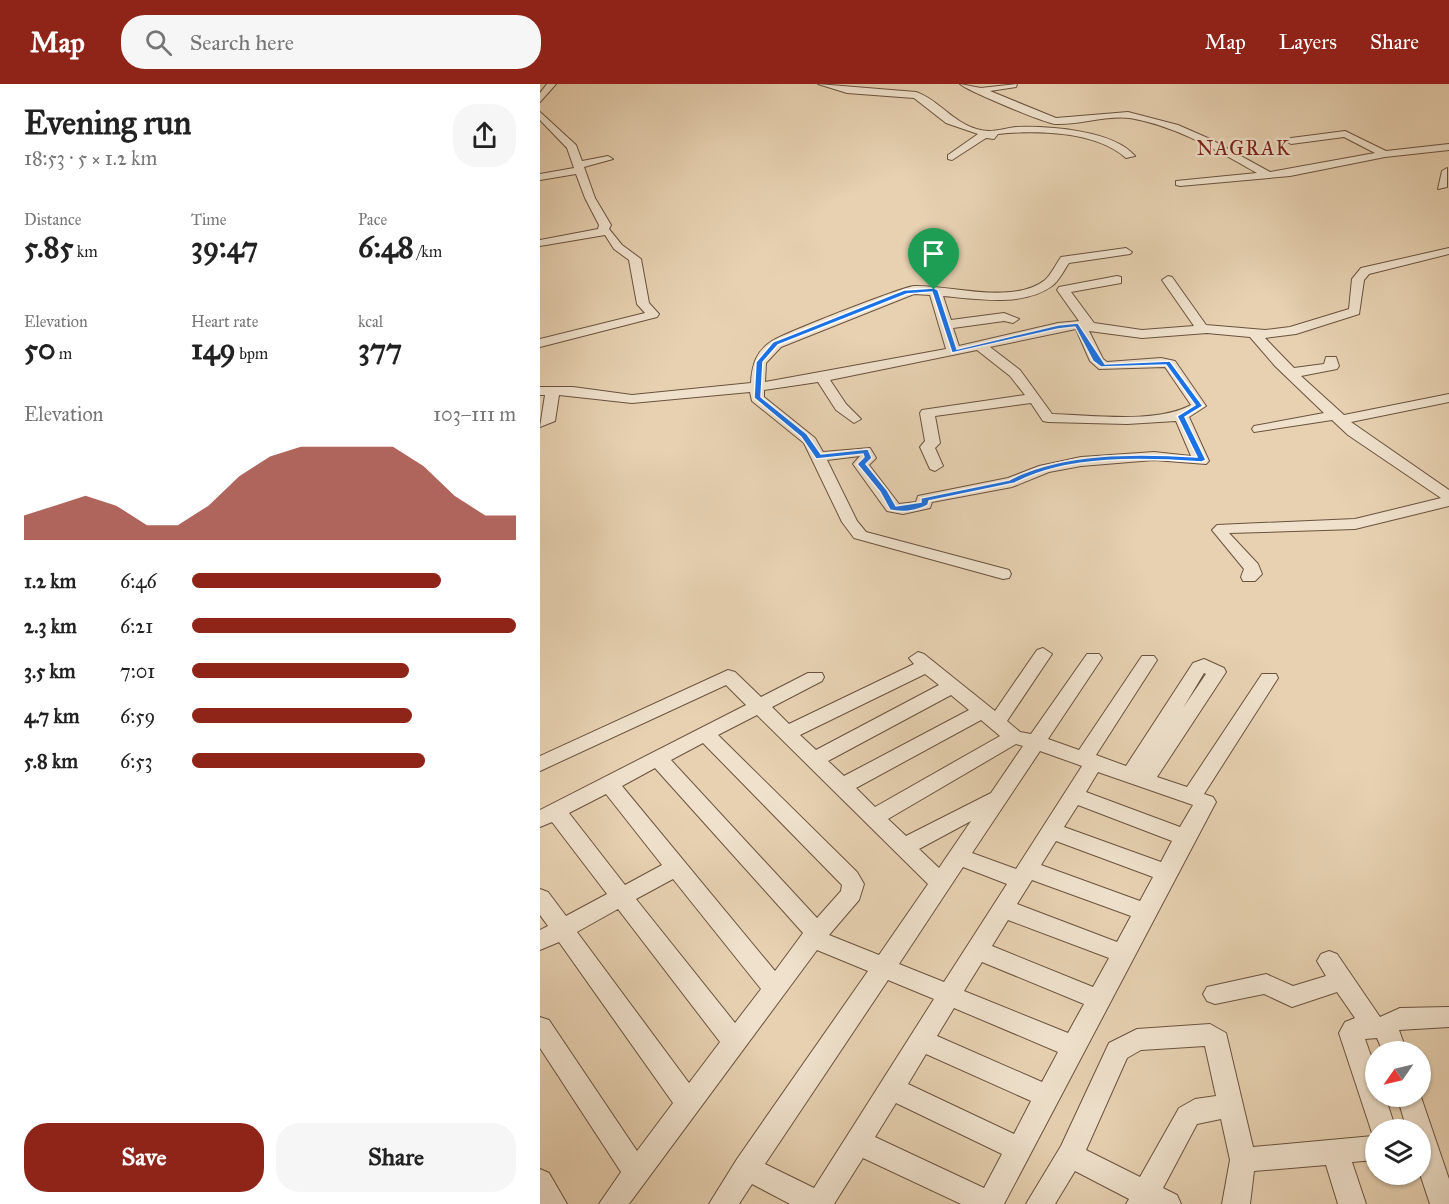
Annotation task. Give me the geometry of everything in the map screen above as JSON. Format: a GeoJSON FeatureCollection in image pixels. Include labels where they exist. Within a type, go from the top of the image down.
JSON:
{"type":"FeatureCollection","features":[{"type":"Feature","properties":{"kind":"street"},"geometry":{"type":"LineString","coordinates":[[540,99],[552,84]]}},
{"type":"Feature","properties":{"kind":"street"},"geometry":{"type":"LineString","coordinates":[[822,84],[838,93],[916,96],[924,99],[949,121],[997,137]]}},
{"type":"Feature","properties":{"kind":"street"},"geometry":{"type":"LineString","coordinates":[[964,84],[1055,121],[1128,115],[1138,117],[1195,135],[1268,175]]}},
{"type":"Feature","properties":{"kind":"street"},"geometry":{"type":"LineString","coordinates":[[977,91],[1013,85]]}},
{"type":"Feature","properties":{"kind":"street"},"geometry":{"type":"LineString","coordinates":[[540,115],[572,147],[603,227],[618,247],[635,259],[643,304],[653,314],[645,318],[540,343]]}},
{"type":"Feature","properties":{"kind":"street"},"geometry":{"type":"LineString","coordinates":[[1040,132],[1055,121]]}},
{"type":"Feature","properties":{"kind":"street"},"geometry":{"type":"LineString","coordinates":[[952,157],[986,134],[1007,131],[1095,137],[1121,147],[1130,156]]}},
{"type":"Feature","properties":{"kind":"street"},"geometry":{"type":"LineString","coordinates":[[1341,163],[1296,141],[1345,134],[1385,154]]}},
{"type":"Feature","properties":{"kind":"street"},"geometry":{"type":"LineString","coordinates":[[1180,183],[1268,175],[1385,154],[1449,147]]}},
{"type":"Feature","properties":{"kind":"street"},"geometry":{"type":"LineString","coordinates":[[540,177],[578,165],[608,159]]}},
{"type":"Feature","properties":{"kind":"street"},"geometry":{"type":"LineString","coordinates":[[564,161],[578,165]]}},
{"type":"Feature","properties":{"kind":"street"},"geometry":{"type":"LineString","coordinates":[[540,231],[603,227]]}},
{"type":"Feature","properties":{"kind":"street"},"geometry":{"type":"LineString","coordinates":[[540,243],[603,227]]}},
{"type":"Feature","properties":{"kind":"street"},"geometry":{"type":"LineString","coordinates":[[540,423],[548,421],[546,391],[632,399],[822,378],[954,352],[1058,327],[1085,326],[1142,334],[1202,329],[1254,333],[1291,331],[1355,310],[1358,279],[1365,271],[1449,251]]}},
{"type":"Feature","properties":{"kind":"street"},"geometry":{"type":"LineString","coordinates":[[1003,574],[860,534],[850,522],[818,457],[804,435],[757,398],[759,362],[776,344],[906,292],[934,290],[1025,298],[1045,286],[1065,260],[1126,252]]}},
{"type":"Feature","properties":{"kind":"street"},"geometry":{"type":"LineString","coordinates":[[981,346],[1016,373],[1048,418],[1127,420],[1181,416],[1199,406],[1170,364],[1161,362],[1104,366],[1097,361],[1085,326],[1063,290],[1085,284],[1117,280]]}},
{"type":"Feature","properties":{"kind":"street"},"geometry":{"type":"LineString","coordinates":[[1168,280],[1202,329]]}},
{"type":"Feature","properties":{"kind":"street"},"geometry":{"type":"LineString","coordinates":[[934,290],[954,352]]}},
{"type":"Feature","properties":{"kind":"street"},"geometry":{"type":"LineString","coordinates":[[944,325],[1004,317],[1013,318]]}},
{"type":"Feature","properties":{"kind":"street"},"geometry":{"type":"LineString","coordinates":[[1254,333],[1290,373],[1338,417],[1376,449],[1449,499]]}},
{"type":"Feature","properties":{"kind":"street"},"geometry":{"type":"LineString","coordinates":[[1290,373],[1328,368],[1332,366],[1331,360]]}},
{"type":"Feature","properties":{"kind":"street"},"geometry":{"type":"LineString","coordinates":[[822,378],[841,407],[854,418]]}},
{"type":"Feature","properties":{"kind":"street"},"geometry":{"type":"LineString","coordinates":[[935,466],[927,447],[933,442],[927,413],[1035,398]]}},
{"type":"Feature","properties":{"kind":"street"},"geometry":{"type":"LineString","coordinates":[[1259,429],[1449,398]]}},
{"type":"Feature","properties":{"kind":"street"},"geometry":{"type":"LineString","coordinates":[[858,436],[868,458],[861,464],[884,492],[893,508],[903,509],[924,505],[924,499],[1012,482],[1035,471],[1065,464],[1153,456],[1201,461],[1181,416]]}},
{"type":"Feature","properties":{"kind":"street"},"geometry":{"type":"LineString","coordinates":[[818,457],[865,451]]}},
{"type":"Feature","properties":{"kind":"street"},"geometry":{"type":"LineString","coordinates":[[1248,577],[1254,574],[1252,568],[1223,536],[1220,530],[1223,528],[1355,524],[1449,499]]}},
{"type":"Feature","properties":{"kind":"street"},"geometry":{"type":"LineString","coordinates":[[842,786],[989,716],[1043,654]]}},
{"type":"Feature","properties":{"kind":"street"},"geometry":{"type":"LineString","coordinates":[[723,1204],[882,967],[942,884],[998,797],[1025,740],[1093,658]]}},
{"type":"Feature","properties":{"kind":"street"},"geometry":{"type":"LineString","coordinates":[[746,1168],[824,1202],[891,1088],[1073,795],[1088,760],[1148,660]]}},
{"type":"Feature","properties":{"kind":"street"},"geometry":{"type":"LineString","coordinates":[[787,733],[922,662],[989,716],[1025,740],[1206,802],[1185,837],[990,1204],[858,1142]]}},
{"type":"Feature","properties":{"kind":"street"},"geometry":{"type":"LineString","coordinates":[[1198,667],[1212,667],[1218,672],[1137,777],[1198,667]]}},
{"type":"Feature","properties":{"kind":"street"},"geometry":{"type":"LineString","coordinates":[[540,764],[728,676],[942,884]]}},
{"type":"Feature","properties":{"kind":"street"},"geometry":{"type":"LineString","coordinates":[[735,1042],[619,893],[548,815],[761,707],[815,677]]}},
{"type":"Feature","properties":{"kind":"street"},"geometry":{"type":"LineString","coordinates":[[1192,796],[1269,678]]}},
{"type":"Feature","properties":{"kind":"street"},"geometry":{"type":"LineString","coordinates":[[815,759],[953,686]]}},
{"type":"Feature","properties":{"kind":"street"},"geometry":{"type":"LineString","coordinates":[[613,1204],[815,936],[851,894],[853,884],[706,735]]}},
{"type":"Feature","properties":{"kind":"street"},"geometry":{"type":"LineString","coordinates":[[874,817],[1025,740]]}},
{"type":"Feature","properties":{"kind":"street"},"geometry":{"type":"LineString","coordinates":[[658,759],[815,936],[882,967],[1074,1047]]}},
{"type":"Feature","properties":{"kind":"street"},"geometry":{"type":"LineString","coordinates":[[609,784],[775,989]]}},
{"type":"Feature","properties":{"kind":"street"},"geometry":{"type":"LineString","coordinates":[[1073,795],[1185,837]]}},
{"type":"Feature","properties":{"kind":"street"},"geometry":{"type":"LineString","coordinates":[[904,847],[998,797]]}},
{"type":"Feature","properties":{"kind":"street"},"geometry":{"type":"LineString","coordinates":[[1051,831],[1166,873]]}},
{"type":"Feature","properties":{"kind":"street"},"geometry":{"type":"LineString","coordinates":[[958,856],[1145,912]]}},
{"type":"Feature","properties":{"kind":"street"},"geometry":{"type":"LineString","coordinates":[[540,941],[553,926],[674,864]]}},
{"type":"Feature","properties":{"kind":"street"},"geometry":{"type":"LineString","coordinates":[[540,898],[553,926],[688,1103]]}},
{"type":"Feature","properties":{"kind":"street"},"geometry":{"type":"LineString","coordinates":[[1002,909],[1123,954]]}},
{"type":"Feature","properties":{"kind":"street"},"geometry":{"type":"LineString","coordinates":[[977,950],[1099,1000]]}},
{"type":"Feature","properties":{"kind":"street"},"geometry":{"type":"LineString","coordinates":[[1215,994],[1266,984],[1292,997],[1335,971],[1378,1027],[1389,1034],[1391,1041]]}},
{"type":"Feature","properties":{"kind":"street"},"geometry":{"type":"LineString","coordinates":[[1379,1119],[1351,1038],[1354,1029],[1378,1027],[1400,1018],[1449,1017]]}},
{"type":"Feature","properties":{"kind":"street"},"geometry":{"type":"LineString","coordinates":[[1040,1204],[1070,1155],[1118,1051],[1137,1040],[1210,1035],[1214,1038],[1243,1160],[1236,1204]]}},
{"type":"Feature","properties":{"kind":"street"},"geometry":{"type":"LineString","coordinates":[[543,1036],[636,1172]]}},
{"type":"Feature","properties":{"kind":"street"},"geometry":{"type":"LineString","coordinates":[[921,1040],[1047,1096]]}},
{"type":"Feature","properties":{"kind":"street"},"geometry":{"type":"LineString","coordinates":[[891,1088],[1019,1149]]}},
{"type":"Feature","properties":{"kind":"street"},"geometry":{"type":"LineString","coordinates":[[1070,1155],[1151,1200],[1188,1116],[1195,1111],[1229,1106]]}},
{"type":"Feature","properties":{"kind":"street"},"geometry":{"type":"LineString","coordinates":[[1243,1160],[1365,1149]]}},
{"type":"Feature","properties":{"kind":"street"},"geometry":{"type":"LineString","coordinates":[[1335,1152],[1352,1204]]}},
{"type":"Feature","properties":{"kind":"street"},"geometry":{"type":"LineString","coordinates":[[1431,1167],[1444,1204]]}},
{"type":"Feature","properties":{"kind":"street"},"geometry":{"type":"LineString","coordinates":[[540,1182],[553,1204]]}},
{"type":"Feature","properties":{"kind":"district","name":"NAGRAK"},"geometry":{"type":"Point","coordinates":[1244,148]}},
{"type":"Feature","properties":{"kind":"route"},"geometry":{"type":"LineString","coordinates":[[934,290],[954,352],[1058,327],[1080,325],[1097,361],[1104,366],[1168,362],[1199,406],[1181,416],[1202,460],[1153,456],[1065,464],[1024,475],[1012,482],[924,499],[924,505],[920,507],[897,509],[893,508],[884,492],[861,464],[869,456],[865,451],[818,457],[810,441],[804,435],[757,398],[759,362],[776,344],[833,319],[906,292],[934,290]]}}]}
